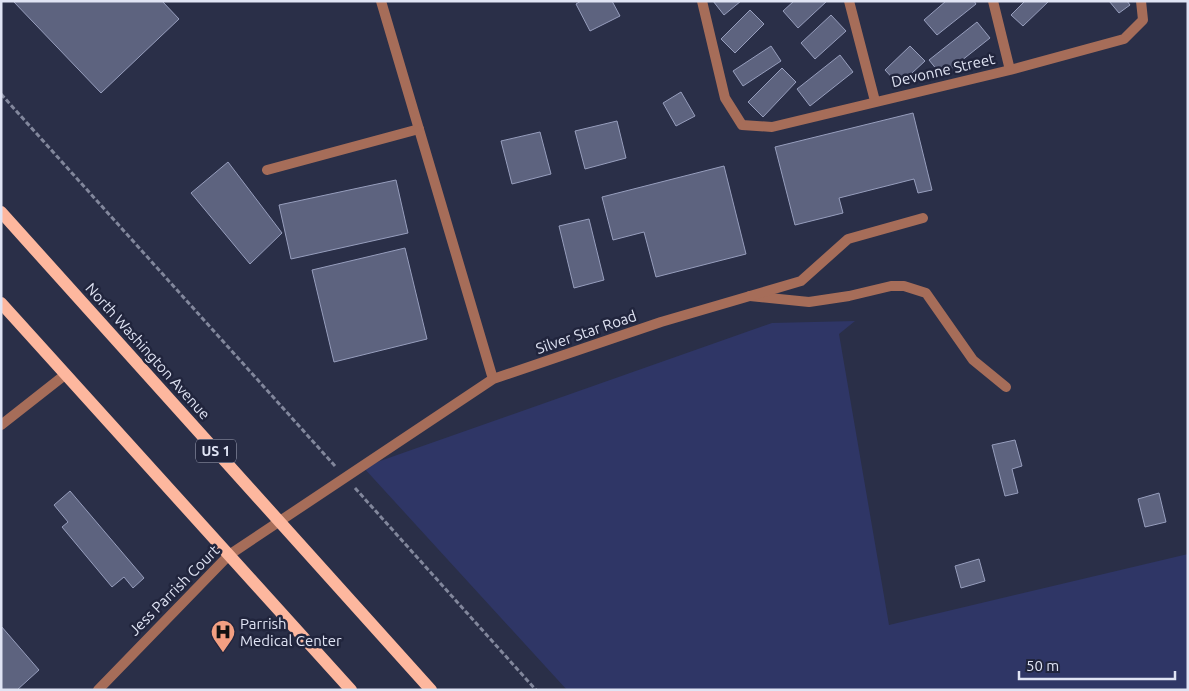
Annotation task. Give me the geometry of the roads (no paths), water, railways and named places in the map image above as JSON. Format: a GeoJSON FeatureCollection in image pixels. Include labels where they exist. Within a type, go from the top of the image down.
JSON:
{"type":"FeatureCollection","features":[{"type":"Feature","properties":{"kind":"main road","name":"North Washington Avenue"},"geometry":{"type":"LineString","coordinates":[[1,212],[431,690]]}},
{"type":"Feature","properties":{"kind":"main road"},"geometry":{"type":"LineString","coordinates":[[1,303],[351,690]]}},
{"type":"Feature","properties":{"kind":"street"},"geometry":{"type":"LineString","coordinates":[[381,1],[493,379]]}},
{"type":"Feature","properties":{"kind":"street","name":"Devonne Street"},"geometry":{"type":"LineString","coordinates":[[702,1],[726,98],[742,125],[772,127],[1010,70],[1124,39],[1143,20],[1141,1]]}},
{"type":"Feature","properties":{"kind":"street"},"geometry":{"type":"LineString","coordinates":[[849,1],[875,101]]}},
{"type":"Feature","properties":{"kind":"street"},"geometry":{"type":"LineString","coordinates":[[993,1],[1010,70]]}},
{"type":"Feature","properties":{"kind":"street"},"geometry":{"type":"LineString","coordinates":[[267,170],[419,129]]}},
{"type":"Feature","properties":{"kind":"street","name":"Silver Star Road"},"geometry":{"type":"LineString","coordinates":[[278,520],[493,379],[661,322],[801,281],[848,238],[923,218]]}},
{"type":"Feature","properties":{"kind":"street"},"geometry":{"type":"LineString","coordinates":[[749,296],[809,302],[848,296],[891,286],[904,286],[926,293],[974,360],[1006,387]]}},
{"type":"Feature","properties":{"kind":"street"},"geometry":{"type":"LineString","coordinates":[[1,425],[66,374]]}},
{"type":"Feature","properties":{"kind":"street","name":"Jess Parrish Court"},"geometry":{"type":"LineString","coordinates":[[98,690],[230,554],[278,520]]}},
{"type":"Feature","properties":{"kind":"place","name":"Parrish Medical Center"},"geometry":{"type":"Point","coordinates":[223,653]}}]}
